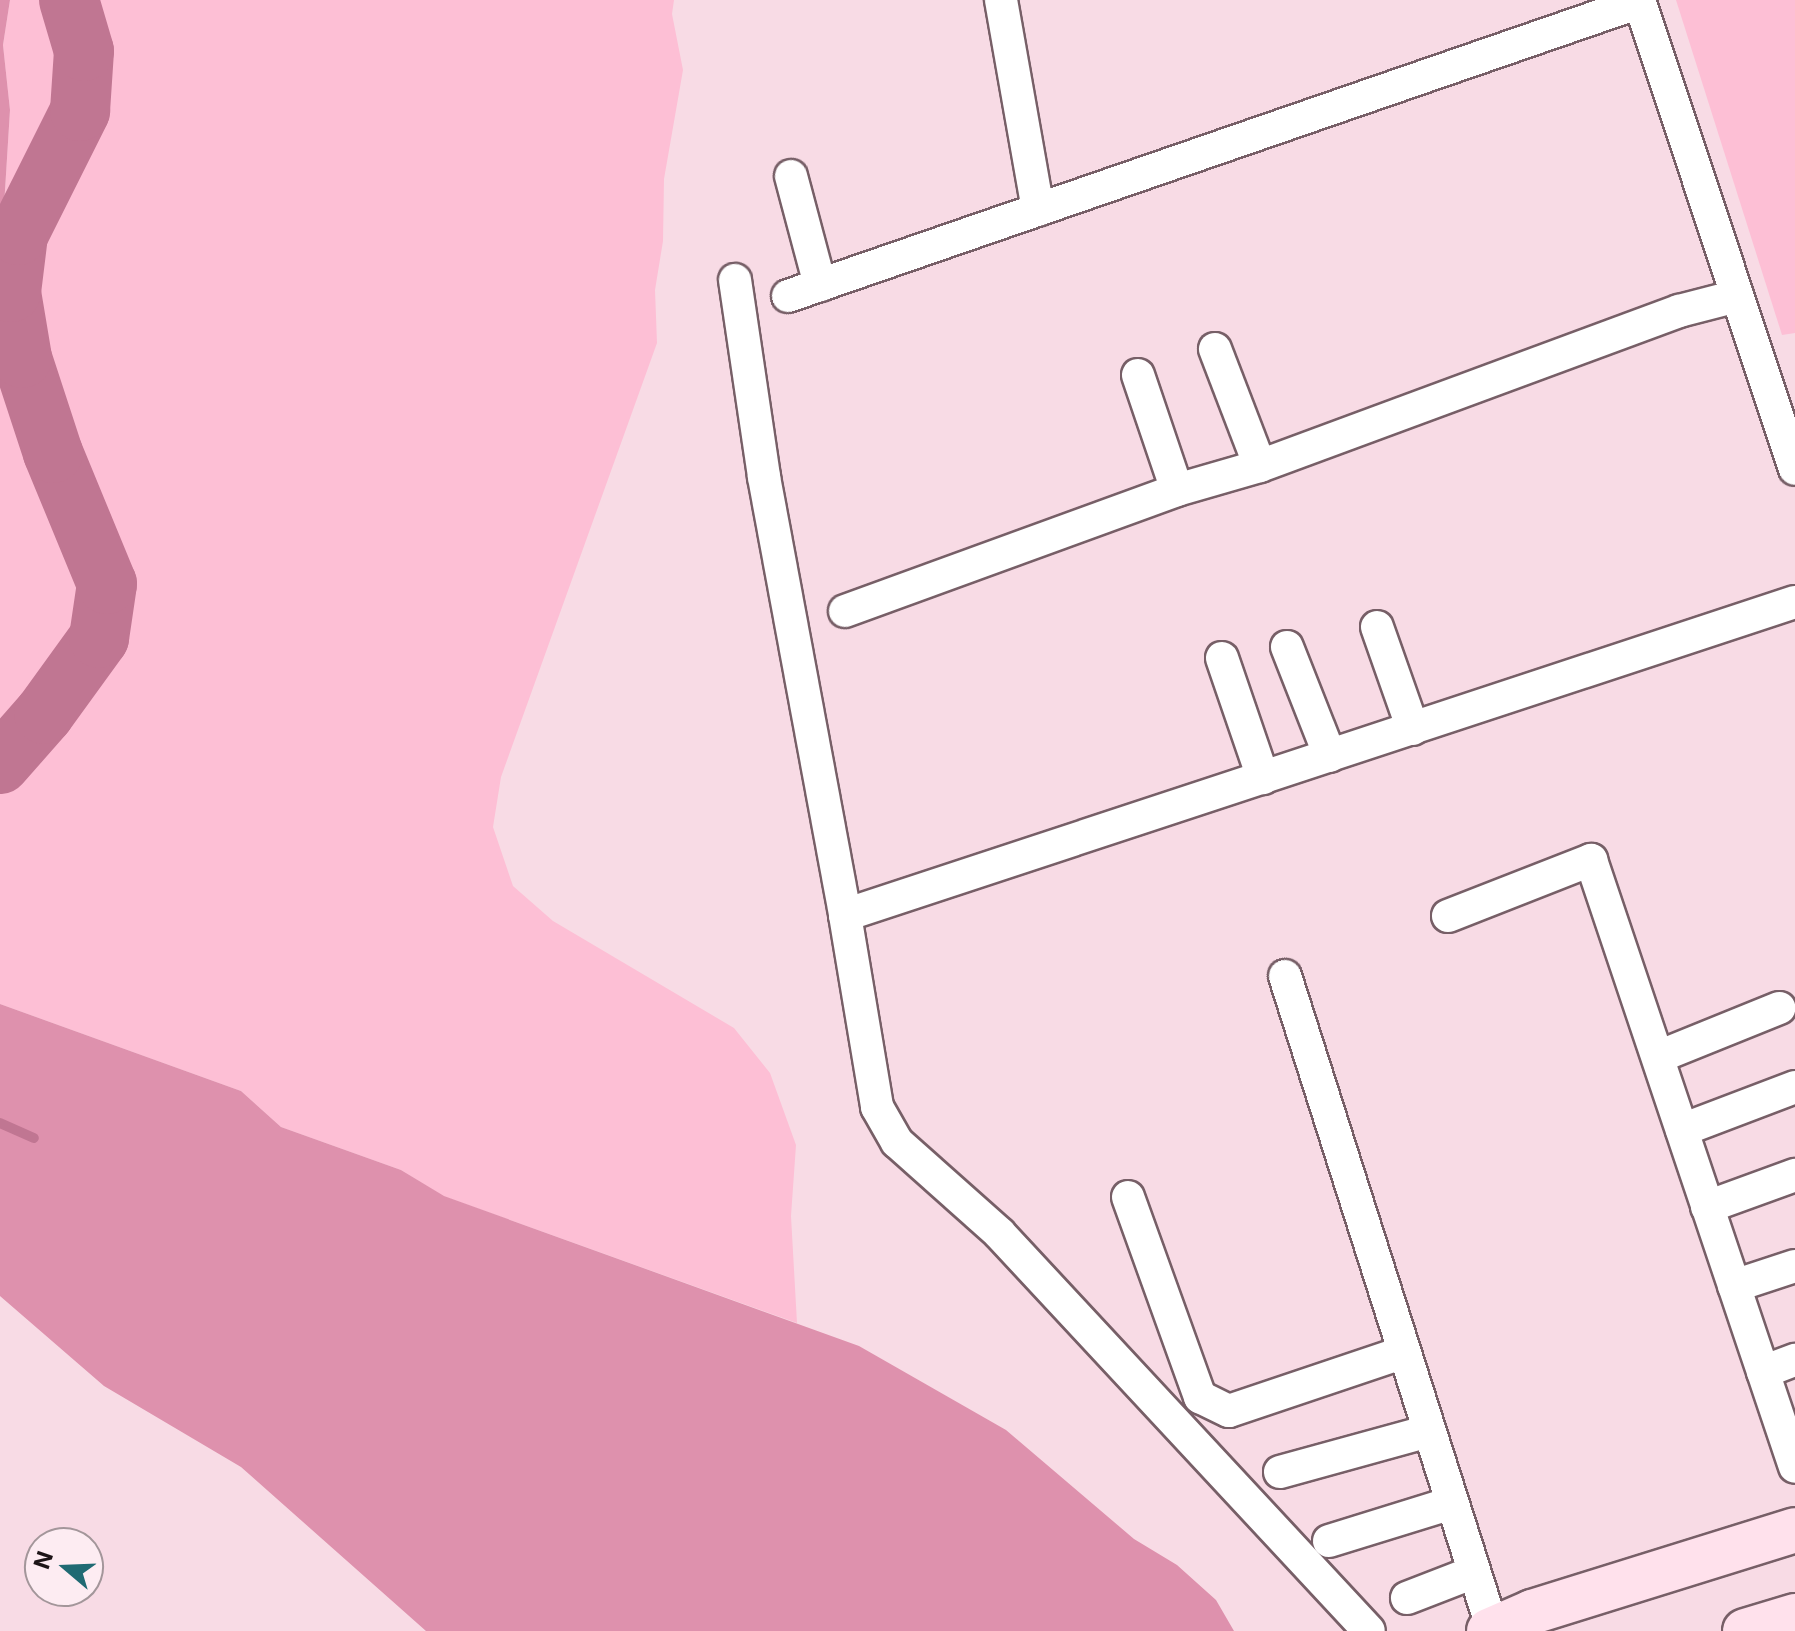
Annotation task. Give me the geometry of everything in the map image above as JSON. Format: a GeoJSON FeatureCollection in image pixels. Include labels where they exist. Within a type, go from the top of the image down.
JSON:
{"type":"FeatureCollection","features":[{"type":"Feature","properties":{"kind":"main road"},"geometry":{"type":"LineString","coordinates":[[1510,1626],[1795,1530]]}},
{"type":"Feature","properties":{"kind":"main road"},"geometry":{"type":"LineString","coordinates":[[1745,1631],[1795,1616]]}},
{"type":"Feature","properties":{"kind":"street"},"geometry":{"type":"LineString","coordinates":[[1001,0],[1038,210]]}},
{"type":"Feature","properties":{"kind":"street"},"geometry":{"type":"LineString","coordinates":[[788,296],[1640,1],[1737,296],[1782,387],[1795,469]]}},
{"type":"Feature","properties":{"kind":"street"},"geometry":{"type":"LineString","coordinates":[[791,176],[820,285]]}},
{"type":"Feature","properties":{"kind":"street"},"geometry":{"type":"LineString","coordinates":[[735,280],[764,477],[877,1107],[897,1142],[999,1233],[1369,1631]]}},
{"type":"Feature","properties":{"kind":"street"},"geometry":{"type":"LineString","coordinates":[[845,611],[1177,490],[1260,466],[1679,311],[1737,296]]}},
{"type":"Feature","properties":{"kind":"street"},"geometry":{"type":"LineString","coordinates":[[1215,349],[1260,466]]}},
{"type":"Feature","properties":{"kind":"street"},"geometry":{"type":"LineString","coordinates":[[1138,375],[1177,490]]}},
{"type":"Feature","properties":{"kind":"street"},"geometry":{"type":"LineString","coordinates":[[845,915],[1795,602]]}},
{"type":"Feature","properties":{"kind":"street"},"geometry":{"type":"LineString","coordinates":[[1377,627],[1413,729]]}},
{"type":"Feature","properties":{"kind":"street"},"geometry":{"type":"LineString","coordinates":[[1287,647],[1330,756]]}},
{"type":"Feature","properties":{"kind":"street"},"geometry":{"type":"LineString","coordinates":[[1222,658],[1263,778]]}},
{"type":"Feature","properties":{"kind":"street"},"geometry":{"type":"LineString","coordinates":[[1448,916],[1591,860],[1792,1451]]}},
{"type":"Feature","properties":{"kind":"street"},"geometry":{"type":"LineString","coordinates":[[1285,976],[1474,1572],[1510,1626]]}},
{"type":"Feature","properties":{"kind":"street"},"geometry":{"type":"LineString","coordinates":[[1658,1057],[1779,1008]]}},
{"type":"Feature","properties":{"kind":"street"},"geometry":{"type":"LineString","coordinates":[[1682,1130],[1795,1087]]}},
{"type":"Feature","properties":{"kind":"street"},"geometry":{"type":"LineString","coordinates":[[1707,1207],[1795,1175]]}},
{"type":"Feature","properties":{"kind":"street"},"geometry":{"type":"LineString","coordinates":[[1128,1197],[1200,1397],[1229,1411],[1404,1352]]}},
{"type":"Feature","properties":{"kind":"street"},"geometry":{"type":"LineString","coordinates":[[1734,1286],[1795,1266]]}},
{"type":"Feature","properties":{"kind":"street"},"geometry":{"type":"LineString","coordinates":[[1763,1372],[1795,1360]]}},
{"type":"Feature","properties":{"kind":"street"},"geometry":{"type":"LineString","coordinates":[[1280,1472],[1429,1431]]}},
{"type":"Feature","properties":{"kind":"street"},"geometry":{"type":"LineString","coordinates":[[1329,1541],[1452,1503]]}},
{"type":"Feature","properties":{"kind":"street"},"geometry":{"type":"LineString","coordinates":[[1407,1598],[1474,1572]]}},
{"type":"Feature","properties":{"kind":"shaded area"},"geometry":{"type":"Polygon","coordinates":[[[0,0],[10,0],[3,45],[10,110],[0,271],[0,0]]]}},
{"type":"Feature","properties":{"kind":"shaded area"},"geometry":{"type":"Polygon","coordinates":[[[10,0],[674,0],[672,14],[683,70],[664,179],[663,241],[655,290],[657,343],[501,777],[493,827],[513,886],[553,921],[734,1028],[770,1073],[796,1145],[791,1216],[797,1323],[443,1196],[401,1170],[281,1127],[241,1091],[0,1004],[0,271],[10,110],[3,45],[10,0]]]}},
{"type":"Feature","properties":{"kind":"shaded area"},"geometry":{"type":"Polygon","coordinates":[[[1676,0],[1795,0],[1795,333],[1782,335],[1676,0]]]}},
{"type":"Feature","properties":{"kind":"shaded area"},"geometry":{"type":"Polygon","coordinates":[[[0,1004],[241,1091],[281,1127],[401,1170],[444,1196],[859,1346],[1006,1430],[1134,1539],[1177,1565],[1216,1600],[1234,1631],[426,1631],[241,1467],[104,1386],[0,1296],[0,1004]]]}},
{"type":"Feature","properties":{"kind":"waterway"},"geometry":{"type":"LineString","coordinates":[[0,764],[44,714],[99,638],[107,584],[53,453],[22,358],[11,292],[18,235],[80,111],[84,51],[69,0]]}},
{"type":"Feature","properties":{"kind":"waterway"},"geometry":{"type":"LineString","coordinates":[[0,1123],[34,1138]]}}]}
